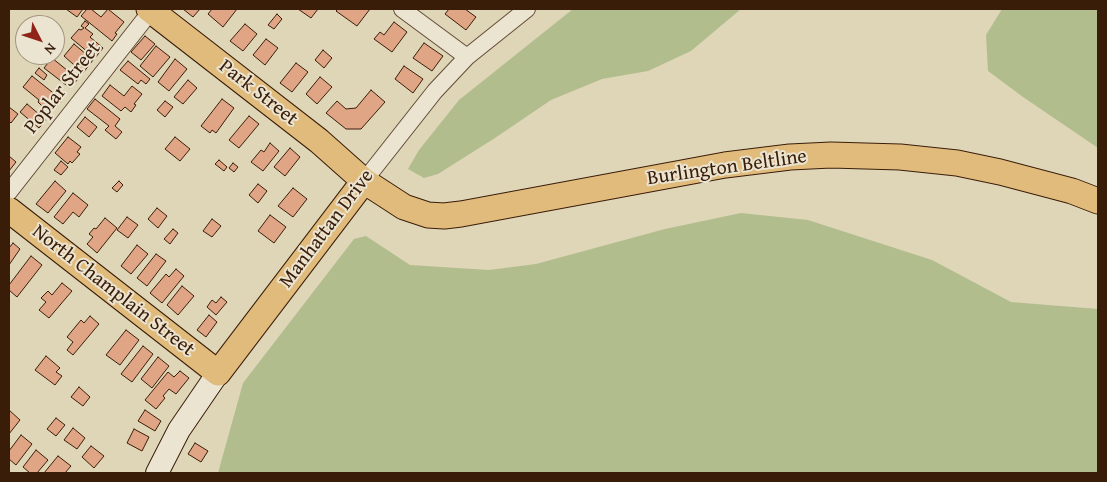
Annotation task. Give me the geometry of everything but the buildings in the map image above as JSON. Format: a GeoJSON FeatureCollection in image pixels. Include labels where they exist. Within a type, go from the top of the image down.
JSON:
{"type":"FeatureCollection","features":[{"type":"Feature","properties":{"kind":"main road","name":"Park Street"},"geometry":{"type":"LineString","coordinates":[[150,10],[319,141],[364,181]]}},
{"type":"Feature","properties":{"kind":"main road","name":"Burlington Beltline"},"geometry":{"type":"LineString","coordinates":[[364,181],[404,207],[428,215],[444,216],[725,165],[790,157],[873,155],[929,159],[1000,172],[1072,191],[1098,201]]}},
{"type":"Feature","properties":{"kind":"main road","name":"Manhattan Drive"},"geometry":{"type":"LineString","coordinates":[[218,373],[364,181]]}},
{"type":"Feature","properties":{"kind":"main road","name":"North Champlain Street"},"geometry":{"type":"LineString","coordinates":[[9,210],[218,373]]}},
{"type":"Feature","properties":{"kind":"street"},"geometry":{"type":"LineString","coordinates":[[402,9],[467,57]]}},
{"type":"Feature","properties":{"kind":"street","name":"Manhattan Drive"},"geometry":{"type":"LineString","coordinates":[[364,181],[435,91],[467,57],[509,15],[527,9]]}},
{"type":"Feature","properties":{"kind":"street","name":"Poplar Street"},"geometry":{"type":"LineString","coordinates":[[9,192],[150,10]]}},
{"type":"Feature","properties":{"kind":"street","name":"Manhattan Drive"},"geometry":{"type":"LineString","coordinates":[[157,473],[179,430],[218,373]]}},
{"type":"Feature","properties":{"kind":"green space"},"geometry":{"type":"Polygon","coordinates":[[[573,9],[741,9],[691,51],[648,71],[602,79],[551,100],[438,174],[424,178],[408,169],[419,150],[459,100],[573,9]]]}},
{"type":"Feature","properties":{"kind":"green space"},"geometry":{"type":"Polygon","coordinates":[[[1002,9],[1098,9],[1098,148],[988,71],[986,35],[1002,9]]]}},
{"type":"Feature","properties":{"kind":"green space"},"geometry":{"type":"Polygon","coordinates":[[[741,213],[808,220],[932,260],[1011,302],[1098,309],[1098,473],[218,473],[243,383],[354,239],[366,236],[410,265],[489,270],[536,264],[665,229],[741,213]]]}}]}
